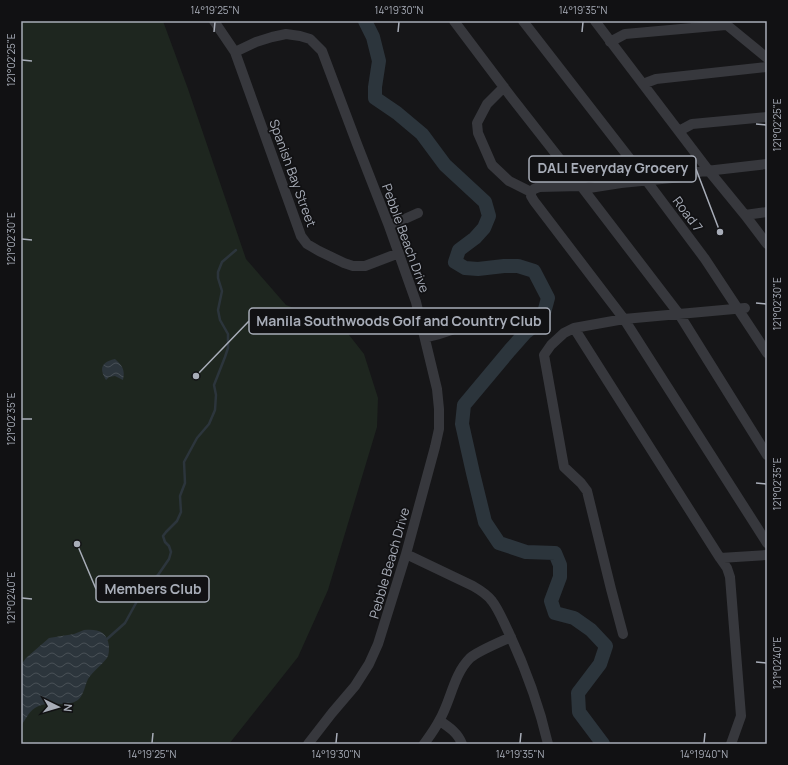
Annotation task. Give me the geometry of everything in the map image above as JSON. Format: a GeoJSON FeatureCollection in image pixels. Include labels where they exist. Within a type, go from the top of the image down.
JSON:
{"type":"FeatureCollection","features":[{"type":"Feature","properties":{"kind":"street","name":"Spanish Bay Street"},"geometry":{"type":"LineString","coordinates":[[214,21],[235,52],[291,210],[301,236],[307,244],[353,266],[365,266],[399,253]]}},
{"type":"Feature","properties":{"kind":"street"},"geometry":{"type":"LineString","coordinates":[[454,21],[679,314],[767,455]]}},
{"type":"Feature","properties":{"kind":"street","name":"Road 7"},"geometry":{"type":"LineString","coordinates":[[523,21],[646,177]]}},
{"type":"Feature","properties":{"kind":"street","name":"Road 7"},"geometry":{"type":"LineString","coordinates":[[530,21],[741,308],[767,341]]}},
{"type":"Feature","properties":{"kind":"street"},"geometry":{"type":"LineString","coordinates":[[595,21],[678,131],[767,244]]}},
{"type":"Feature","properties":{"kind":"street"},"geometry":{"type":"LineString","coordinates":[[610,42],[625,34],[724,23],[767,58]]}},
{"type":"Feature","properties":{"kind":"street","name":"Pebble Beach Drive"},"geometry":{"type":"LineString","coordinates":[[235,52],[256,42],[286,34],[314,36],[322,51],[390,226],[416,302],[438,389],[439,429],[435,447],[406,554],[381,638],[369,664],[355,686],[308,744]]}},
{"type":"Feature","properties":{"kind":"street"},"geometry":{"type":"LineString","coordinates":[[643,84],[656,79],[767,67]]}},
{"type":"Feature","properties":{"kind":"street"},"geometry":{"type":"LineString","coordinates":[[504,87],[487,104],[477,123],[478,133],[492,165],[509,181],[531,192]]}},
{"type":"Feature","properties":{"kind":"street"},"geometry":{"type":"LineString","coordinates":[[678,131],[692,124],[767,117]]}},
{"type":"Feature","properties":{"kind":"street"},"geometry":{"type":"LineString","coordinates":[[531,192],[539,187],[582,186],[589,188],[646,177],[682,177],[689,173],[767,164]]}},
{"type":"Feature","properties":{"kind":"street"},"geometry":{"type":"LineString","coordinates":[[531,192],[531,196],[534,201],[624,319],[767,543]]}},
{"type":"Feature","properties":{"kind":"street"},"geometry":{"type":"LineString","coordinates":[[745,215],[767,212]]}},
{"type":"Feature","properties":{"kind":"street"},"geometry":{"type":"LineString","coordinates":[[390,226],[418,213]]}},
{"type":"Feature","properties":{"kind":"street"},"geometry":{"type":"LineString","coordinates":[[624,634],[586,491],[581,483],[564,467],[544,355],[551,345],[564,333],[574,328],[624,319],[741,308]]}},
{"type":"Feature","properties":{"kind":"street","name":"Road 7"},"geometry":{"type":"LineString","coordinates":[[741,308],[767,352]]}},
{"type":"Feature","properties":{"kind":"street"},"geometry":{"type":"LineString","coordinates":[[425,338],[450,331],[470,321]]}},
{"type":"Feature","properties":{"kind":"street"},"geometry":{"type":"LineString","coordinates":[[574,328],[727,568],[730,577],[741,716],[732,744]]}},
{"type":"Feature","properties":{"kind":"street"},"geometry":{"type":"LineString","coordinates":[[406,554],[484,592],[492,601],[511,637],[532,690],[548,744]]}},
{"type":"Feature","properties":{"kind":"street"},"geometry":{"type":"LineString","coordinates":[[720,558],[767,555]]}},
{"type":"Feature","properties":{"kind":"street"},"geometry":{"type":"LineString","coordinates":[[424,744],[440,721],[458,677],[470,658],[477,653],[511,637]]}},
{"type":"Feature","properties":{"kind":"street"},"geometry":{"type":"LineString","coordinates":[[440,721],[457,734],[462,744]]}},
{"type":"Feature","properties":{"kind":"shaded area"},"geometry":{"type":"Polygon","coordinates":[[[21,21],[163,21],[188,89],[246,259],[286,305],[342,326],[364,354],[378,398],[377,427],[328,590],[298,657],[229,744],[21,744],[21,21]]]}},
{"type":"Feature","properties":{"kind":"water"},"geometry":{"type":"Polygon","coordinates":[[[115,359],[123,368],[123,380],[115,376],[109,377],[106,380],[102,372],[103,366],[110,360],[115,359]]]}},
{"type":"Feature","properties":{"kind":"water"},"geometry":{"type":"Polygon","coordinates":[[[84,630],[94,630],[104,634],[109,646],[109,654],[107,658],[92,673],[79,699],[75,702],[64,704],[40,705],[31,712],[21,725],[21,665],[26,658],[49,638],[74,634],[84,630]]]}},
{"type":"Feature","properties":{"kind":"waterway"},"geometry":{"type":"LineString","coordinates":[[365,21],[373,37],[379,61],[375,98],[397,113],[422,134],[445,165],[485,202],[489,216],[484,228],[475,238],[459,250],[455,262],[465,268],[478,269],[518,266],[534,271],[548,298],[542,320],[525,333],[464,405],[462,424],[485,522],[499,543],[526,552],[555,553],[560,565],[560,577],[551,601],[555,613],[574,618],[591,630],[606,646],[600,664],[578,693],[579,712],[603,744]]}},
{"type":"Feature","properties":{"kind":"waterway"},"geometry":{"type":"LineString","coordinates":[[107,639],[125,623],[144,588],[158,575],[169,559],[171,552],[163,536],[177,521],[181,512],[180,496],[185,483],[184,462],[197,438],[209,424],[215,410],[216,395],[214,385],[228,348],[228,334],[220,320],[218,310],[222,291],[218,278],[218,272],[222,262],[236,250]]}},
{"type":"Feature","properties":{"kind":"place","name":"DALI Everyday Grocery"},"geometry":{"type":"Point","coordinates":[720,232]}},
{"type":"Feature","properties":{"kind":"place","name":"Manila Southwoods Golf and Country Club"},"geometry":{"type":"Point","coordinates":[196,376]}},
{"type":"Feature","properties":{"kind":"place","name":"Members Club"},"geometry":{"type":"Point","coordinates":[77,544]}}]}
